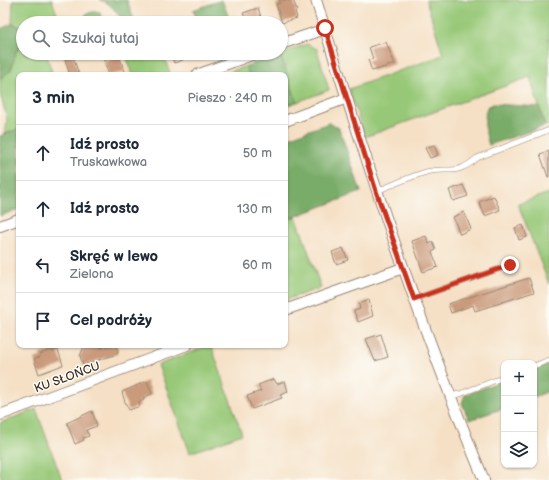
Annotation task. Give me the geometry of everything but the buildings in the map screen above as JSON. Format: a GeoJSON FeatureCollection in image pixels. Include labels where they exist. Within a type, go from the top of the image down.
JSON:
{"type":"FeatureCollection","features":[{"type":"Feature","properties":{"kind":"street"},"geometry":{"type":"LineString","coordinates":[[316,0],[376,191],[449,396],[484,480]]}},
{"type":"Feature","properties":{"kind":"street"},"geometry":{"type":"LineString","coordinates":[[288,41],[325,28]]}},
{"type":"Feature","properties":{"kind":"street"},"geometry":{"type":"LineString","coordinates":[[205,72],[239,60]]}},
{"type":"Feature","properties":{"kind":"street"},"geometry":{"type":"LineString","coordinates":[[288,120],[347,98]]}},
{"type":"Feature","properties":{"kind":"street"},"geometry":{"type":"LineString","coordinates":[[0,226],[16,220]]}},
{"type":"Feature","properties":{"kind":"street"},"geometry":{"type":"LineString","coordinates":[[288,309],[403,268]]}},
{"type":"Feature","properties":{"kind":"street","name":"KU SŁOŃCU"},"geometry":{"type":"LineString","coordinates":[[0,415],[179,348]]}},
{"type":"Feature","properties":{"kind":"lane"},"geometry":{"type":"LineString","coordinates":[[376,191],[426,172],[438,170],[454,171],[463,168],[477,158],[549,130]]}},
{"type":"Feature","properties":{"kind":"lane"},"geometry":{"type":"LineString","coordinates":[[414,299],[510,265]]}},
{"type":"Feature","properties":{"kind":"lane"},"geometry":{"type":"LineString","coordinates":[[537,365],[549,360]]}},
{"type":"Feature","properties":{"kind":"lane"},"geometry":{"type":"LineString","coordinates":[[449,396],[460,394],[501,378]]}},
{"type":"Feature","properties":{"kind":"green space"},"geometry":{"type":"Polygon","coordinates":[[[52,0],[58,16],[16,16],[16,25],[12,24],[13,1],[52,0]]]}},
{"type":"Feature","properties":{"kind":"green space"},"geometry":{"type":"Polygon","coordinates":[[[100,0],[127,0],[133,16],[120,16],[112,7],[100,0]]]}},
{"type":"Feature","properties":{"kind":"green space"},"geometry":{"type":"Polygon","coordinates":[[[222,0],[228,16],[195,16],[193,10],[222,0]]]}},
{"type":"Feature","properties":{"kind":"green space"},"geometry":{"type":"Polygon","coordinates":[[[426,0],[549,0],[549,125],[545,126],[530,77],[365,137],[349,89],[443,55],[426,0]]]}},
{"type":"Feature","properties":{"kind":"green space"},"geometry":{"type":"Polygon","coordinates":[[[98,12],[101,14],[101,16],[85,16],[86,14],[98,12]]]}},
{"type":"Feature","properties":{"kind":"green space"},"geometry":{"type":"Polygon","coordinates":[[[12,24],[16,25],[16,52],[11,70],[0,79],[0,29],[12,24]]]}},
{"type":"Feature","properties":{"kind":"green space"},"geometry":{"type":"Polygon","coordinates":[[[307,44],[317,49],[329,90],[297,102],[288,77],[288,72],[286,72],[282,60],[288,60],[288,51],[307,44]]]}},
{"type":"Feature","properties":{"kind":"green space"},"geometry":{"type":"Polygon","coordinates":[[[16,52],[16,60],[48,60],[52,72],[16,72],[16,130],[4,134],[7,117],[1,99],[0,79],[7,71],[16,52]]]}},
{"type":"Feature","properties":{"kind":"green space"},"geometry":{"type":"Polygon","coordinates":[[[128,60],[165,60],[170,72],[132,72],[128,60]]]}},
{"type":"Feature","properties":{"kind":"green space"},"geometry":{"type":"Polygon","coordinates":[[[263,60],[282,60],[286,72],[248,72],[246,66],[263,60]]]}},
{"type":"Feature","properties":{"kind":"green space"},"geometry":{"type":"Polygon","coordinates":[[[246,66],[248,72],[229,72],[246,66]]]}},
{"type":"Feature","properties":{"kind":"green space"},"geometry":{"type":"Polygon","coordinates":[[[288,77],[297,102],[288,105],[288,77]]]}},
{"type":"Feature","properties":{"kind":"green space"},"geometry":{"type":"Polygon","coordinates":[[[493,104],[539,107],[545,126],[489,145],[485,117],[487,107],[493,104]]]}},
{"type":"Feature","properties":{"kind":"green space"},"geometry":{"type":"Polygon","coordinates":[[[329,123],[339,128],[361,192],[288,219],[288,138],[329,123]]]}},
{"type":"Feature","properties":{"kind":"green space"},"geometry":{"type":"Polygon","coordinates":[[[16,130],[16,210],[0,216],[0,136],[16,130]]]}},
{"type":"Feature","properties":{"kind":"green space"},"geometry":{"type":"Polygon","coordinates":[[[549,193],[549,284],[518,204],[549,193]]]}},
{"type":"Feature","properties":{"kind":"green space"},"geometry":{"type":"Polygon","coordinates":[[[296,216],[321,288],[288,299],[288,219],[296,216]]]}},
{"type":"Feature","properties":{"kind":"green space"},"geometry":{"type":"Polygon","coordinates":[[[203,348],[212,348],[242,434],[190,453],[158,365],[203,348]]]}},
{"type":"Feature","properties":{"kind":"green space"},"geometry":{"type":"Polygon","coordinates":[[[549,364],[549,391],[537,396],[537,368],[549,364]]]}},
{"type":"Feature","properties":{"kind":"green space"},"geometry":{"type":"Polygon","coordinates":[[[501,381],[501,409],[469,420],[462,403],[465,395],[501,381]]]}},
{"type":"Feature","properties":{"kind":"green space"},"geometry":{"type":"Polygon","coordinates":[[[36,409],[62,480],[2,480],[0,474],[0,423],[36,409]]]}},
{"type":"Feature","properties":{"kind":"route"},"geometry":{"type":"LineString","coordinates":[[325,28],[376,191],[414,299],[510,265]]}}]}
